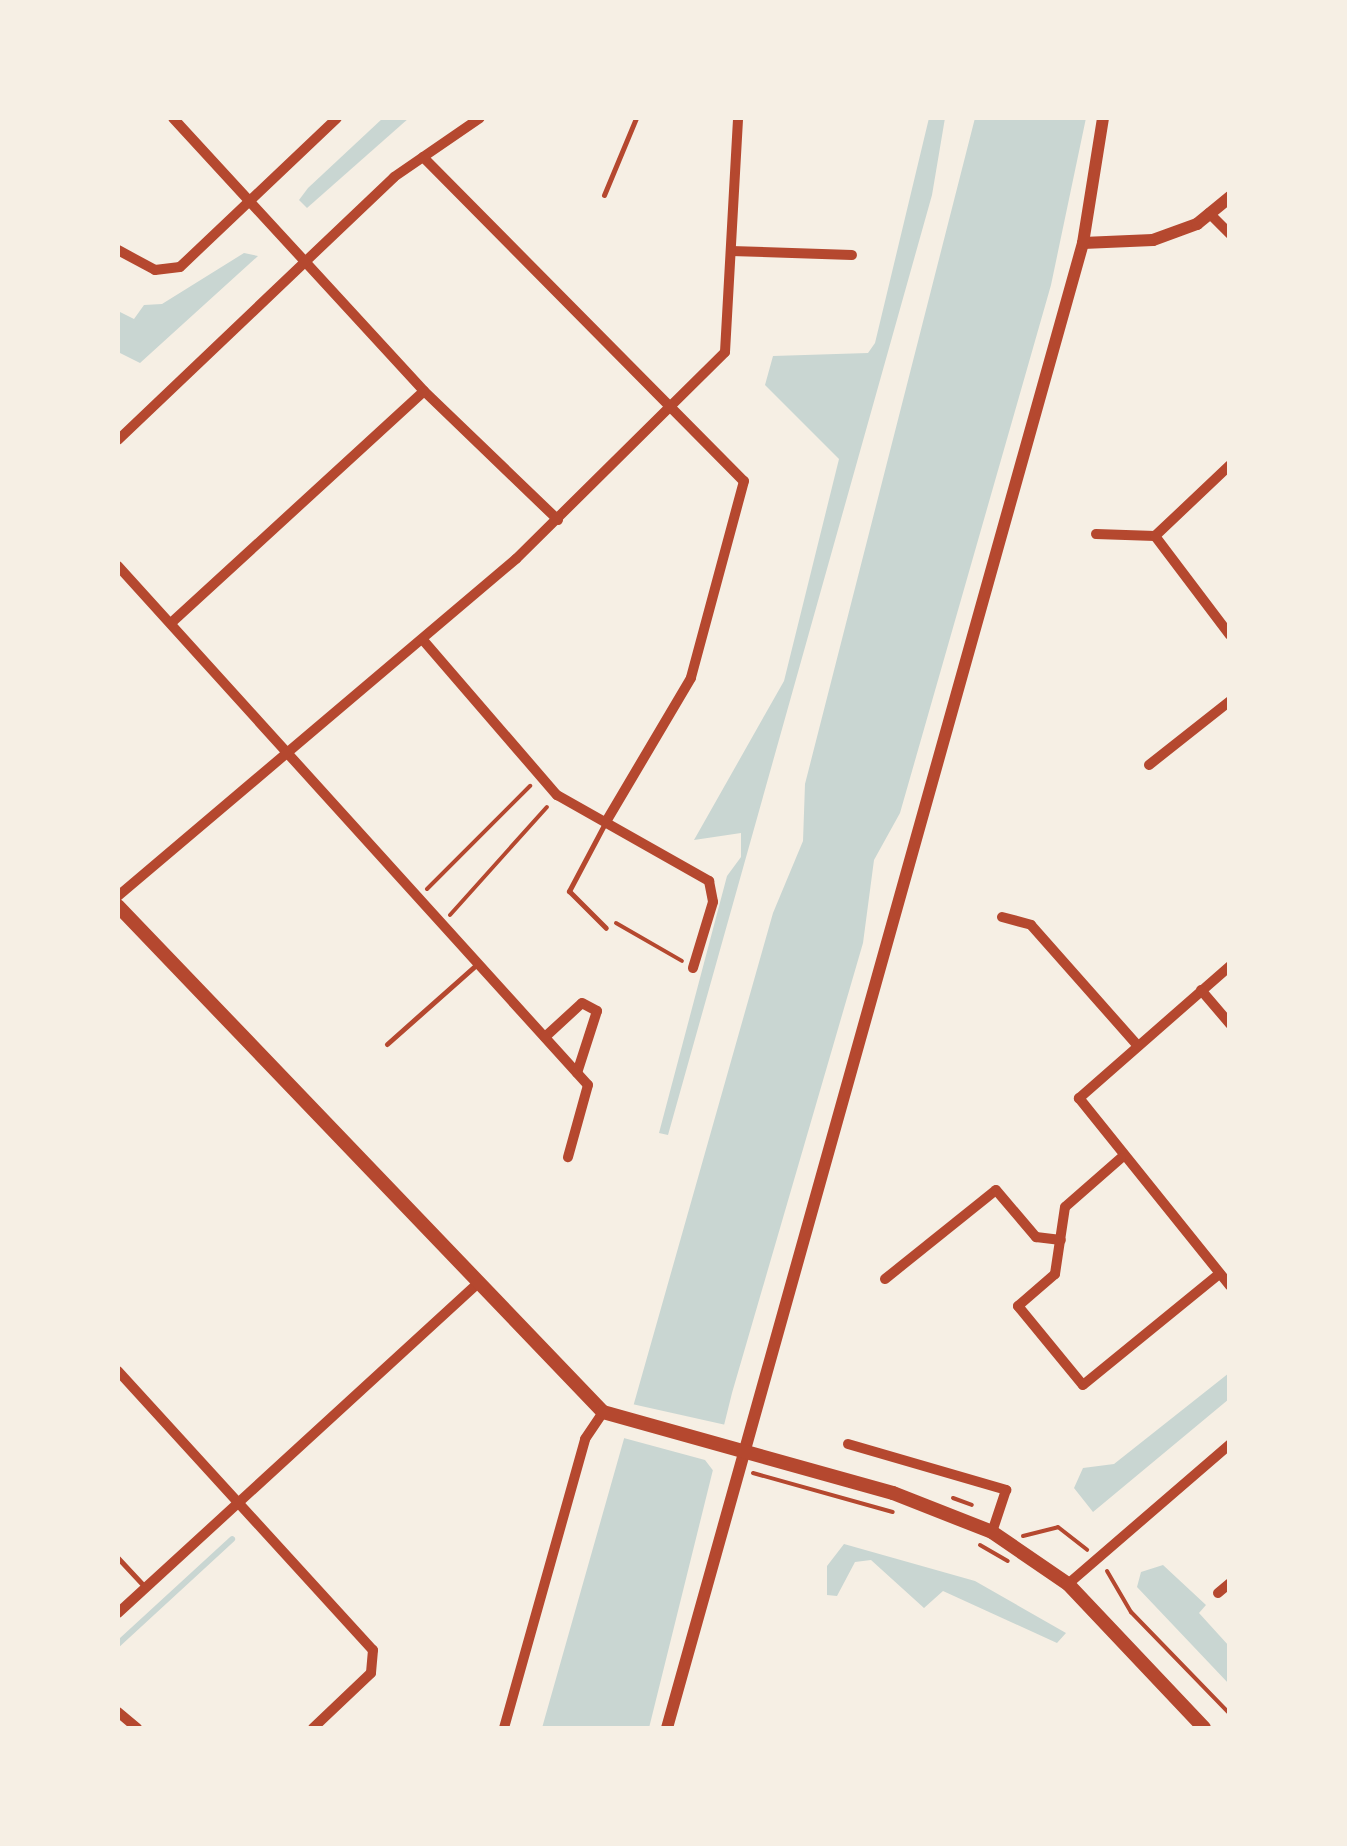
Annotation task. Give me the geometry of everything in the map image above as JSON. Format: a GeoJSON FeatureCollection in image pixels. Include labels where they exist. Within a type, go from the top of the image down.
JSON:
{"type":"FeatureCollection","features":[{"type":"Feature","properties":{"kind":"main road"},"geometry":{"type":"LineString","coordinates":[[118,906],[603,1412],[628,1424],[911,1498],[992,1532],[1068,1584],[1204,1728]]}},
{"type":"Feature","properties":{"kind":"street"},"geometry":{"type":"LineString","coordinates":[[174,118],[308,258],[424,390],[558,520]]}},
{"type":"Feature","properties":{"kind":"street"},"geometry":{"type":"LineString","coordinates":[[118,250],[155,270],[180,267],[337,118]]}},
{"type":"Feature","properties":{"kind":"street"},"geometry":{"type":"LineString","coordinates":[[118,440],[308,258],[423,158],[480,118]]}},
{"type":"Feature","properties":{"kind":"street"},"geometry":{"type":"LineString","coordinates":[[118,896],[289,748],[423,640],[558,520],[670,412],[725,352],[738,118]]}},
{"type":"Feature","properties":{"kind":"street"},"geometry":{"type":"LineString","coordinates":[[667,1728],[740,1453],[1083,243],[1103,118]]}},
{"type":"Feature","properties":{"kind":"street"},"geometry":{"type":"LineString","coordinates":[[423,158],[670,412],[744,481],[691,678],[606,822]]}},
{"type":"Feature","properties":{"kind":"street"},"geometry":{"type":"LineString","coordinates":[[1083,243],[1154,240],[1210,213],[1230,197]]}},
{"type":"Feature","properties":{"kind":"street"},"geometry":{"type":"LineString","coordinates":[[1210,213],[1230,234]]}},
{"type":"Feature","properties":{"kind":"street"},"geometry":{"type":"LineString","coordinates":[[731,250],[852,256]]}},
{"type":"Feature","properties":{"kind":"street"},"geometry":{"type":"LineString","coordinates":[[171,623],[424,390]]}},
{"type":"Feature","properties":{"kind":"street"},"geometry":{"type":"LineString","coordinates":[[1096,534],[1155,536],[1230,465]]}},
{"type":"Feature","properties":{"kind":"street"},"geometry":{"type":"LineString","coordinates":[[1155,536],[1230,635]]}},
{"type":"Feature","properties":{"kind":"street"},"geometry":{"type":"LineString","coordinates":[[118,566],[289,748],[588,1085],[568,1157]]}},
{"type":"Feature","properties":{"kind":"street"},"geometry":{"type":"LineString","coordinates":[[423,640],[557,795],[709,881],[714,902],[693,968]]}},
{"type":"Feature","properties":{"kind":"street"},"geometry":{"type":"LineString","coordinates":[[1150,764],[1230,702]]}},
{"type":"Feature","properties":{"kind":"street"},"geometry":{"type":"LineString","coordinates":[[1002,917],[1031,925],[1137,1046]]}},
{"type":"Feature","properties":{"kind":"street"},"geometry":{"type":"LineString","coordinates":[[1230,966],[1079,1098],[1121,1158],[1230,1286]]}},
{"type":"Feature","properties":{"kind":"street"},"geometry":{"type":"LineString","coordinates":[[1201,990],[1230,1024]]}},
{"type":"Feature","properties":{"kind":"street"},"geometry":{"type":"LineString","coordinates":[[546,1037],[582,1003],[597,1011],[577,1072]]}},
{"type":"Feature","properties":{"kind":"street"},"geometry":{"type":"LineString","coordinates":[[1121,1158],[1065,1208],[1055,1274],[1018,1306],[1083,1385],[1219,1274]]}},
{"type":"Feature","properties":{"kind":"street"},"geometry":{"type":"LineString","coordinates":[[885,1279],[996,1190],[1036,1237],[1060,1240]]}},
{"type":"Feature","properties":{"kind":"street"},"geometry":{"type":"LineString","coordinates":[[118,1614],[480,1282]]}},
{"type":"Feature","properties":{"kind":"street"},"geometry":{"type":"LineString","coordinates":[[118,1371],[378,1661],[312,1728]]}},
{"type":"Feature","properties":{"kind":"street"},"geometry":{"type":"LineString","coordinates":[[504,1728],[584,1439],[603,1412]]}},
{"type":"Feature","properties":{"kind":"street"},"geometry":{"type":"LineString","coordinates":[[848,1444],[1006,1490],[992,1532]]}},
{"type":"Feature","properties":{"kind":"street"},"geometry":{"type":"LineString","coordinates":[[1068,1584],[1230,1444]]}},
{"type":"Feature","properties":{"kind":"street"},"geometry":{"type":"LineString","coordinates":[[1218,1593],[1230,1583]]}},
{"type":"Feature","properties":{"kind":"street"},"geometry":{"type":"LineString","coordinates":[[118,1712],[138,1728]]}},
{"type":"Feature","properties":{"kind":"lane"},"geometry":{"type":"LineString","coordinates":[[604,194],[636,118]]}},
{"type":"Feature","properties":{"kind":"lane"},"geometry":{"type":"LineString","coordinates":[[606,822],[569,891],[606,928]]}},
{"type":"Feature","properties":{"kind":"lane"},"geometry":{"type":"LineString","coordinates":[[387,1044],[479,962]]}},
{"type":"Feature","properties":{"kind":"lane"},"geometry":{"type":"LineString","coordinates":[[118,1558],[146,1588]]}},
{"type":"Feature","properties":{"kind":"path"},"geometry":{"type":"LineString","coordinates":[[420,896],[542,775]]}},
{"type":"Feature","properties":{"kind":"path"},"geometry":{"type":"LineString","coordinates":[[444,923],[557,795]]}},
{"type":"Feature","properties":{"kind":"path"},"geometry":{"type":"LineString","coordinates":[[606,928],[612,920],[693,968]]}},
{"type":"Feature","properties":{"kind":"path"},"geometry":{"type":"LineString","coordinates":[[762,1476],[912,1518]]}},
{"type":"Feature","properties":{"kind":"path"},"geometry":{"type":"LineString","coordinates":[[972,1539],[997,1563],[1017,1546],[1025,1532],[1058,1527],[1096,1559],[1131,1612],[1230,1714]]}},
{"type":"Feature","properties":{"kind":"shaded area"},"geometry":{"type":"Polygon","coordinates":[[[383,118],[409,118],[307,208],[299,200],[308,188],[383,118]]]}},
{"type":"Feature","properties":{"kind":"shaded area"},"geometry":{"type":"Polygon","coordinates":[[[929,118],[945,118],[932,195],[668,1135],[659,1133],[727,876],[741,857],[741,833],[694,840],[784,681],[839,459],[765,385],[773,356],[868,353],[875,343],[929,118]]]}},
{"type":"Feature","properties":{"kind":"shaded area"},"geometry":{"type":"Polygon","coordinates":[[[975,118],[1086,118],[1051,285],[900,813],[874,860],[863,943],[732,1393],[649,1728],[542,1728],[773,913],[803,841],[805,784],[975,118]]]}},
{"type":"Feature","properties":{"kind":"shaded area"},"geometry":{"type":"Polygon","coordinates":[[[244,253],[258,256],[140,363],[118,352],[118,311],[134,319],[144,305],[162,304],[244,253]]]}},
{"type":"Feature","properties":{"kind":"shaded area"},"geometry":{"type":"Polygon","coordinates":[[[1229,1373],[1229,1399],[1093,1512],[1074,1488],[1083,1468],[1114,1464],[1229,1373]]]}},
{"type":"Feature","properties":{"kind":"shaded area"},"geometry":{"type":"Polygon","coordinates":[[[844,1544],[975,1581],[1066,1633],[1057,1643],[943,1591],[924,1608],[871,1560],[855,1562],[837,1596],[827,1595],[827,1566],[844,1544]]]}},
{"type":"Feature","properties":{"kind":"shaded area"},"geometry":{"type":"Polygon","coordinates":[[[1163,1565],[1206,1605],[1199,1613],[1229,1646],[1229,1684],[1137,1587],[1141,1572],[1163,1565]]]}},
{"type":"Feature","properties":{"kind":"pier"},"geometry":{"type":"Polygon","coordinates":[[[632,1404],[726,1425],[715,1473],[705,1460],[620,1437],[632,1404]]]}},
{"type":"Feature","properties":{"kind":"waterway"},"geometry":{"type":"LineString","coordinates":[[118,1644],[232,1539]]}}]}
